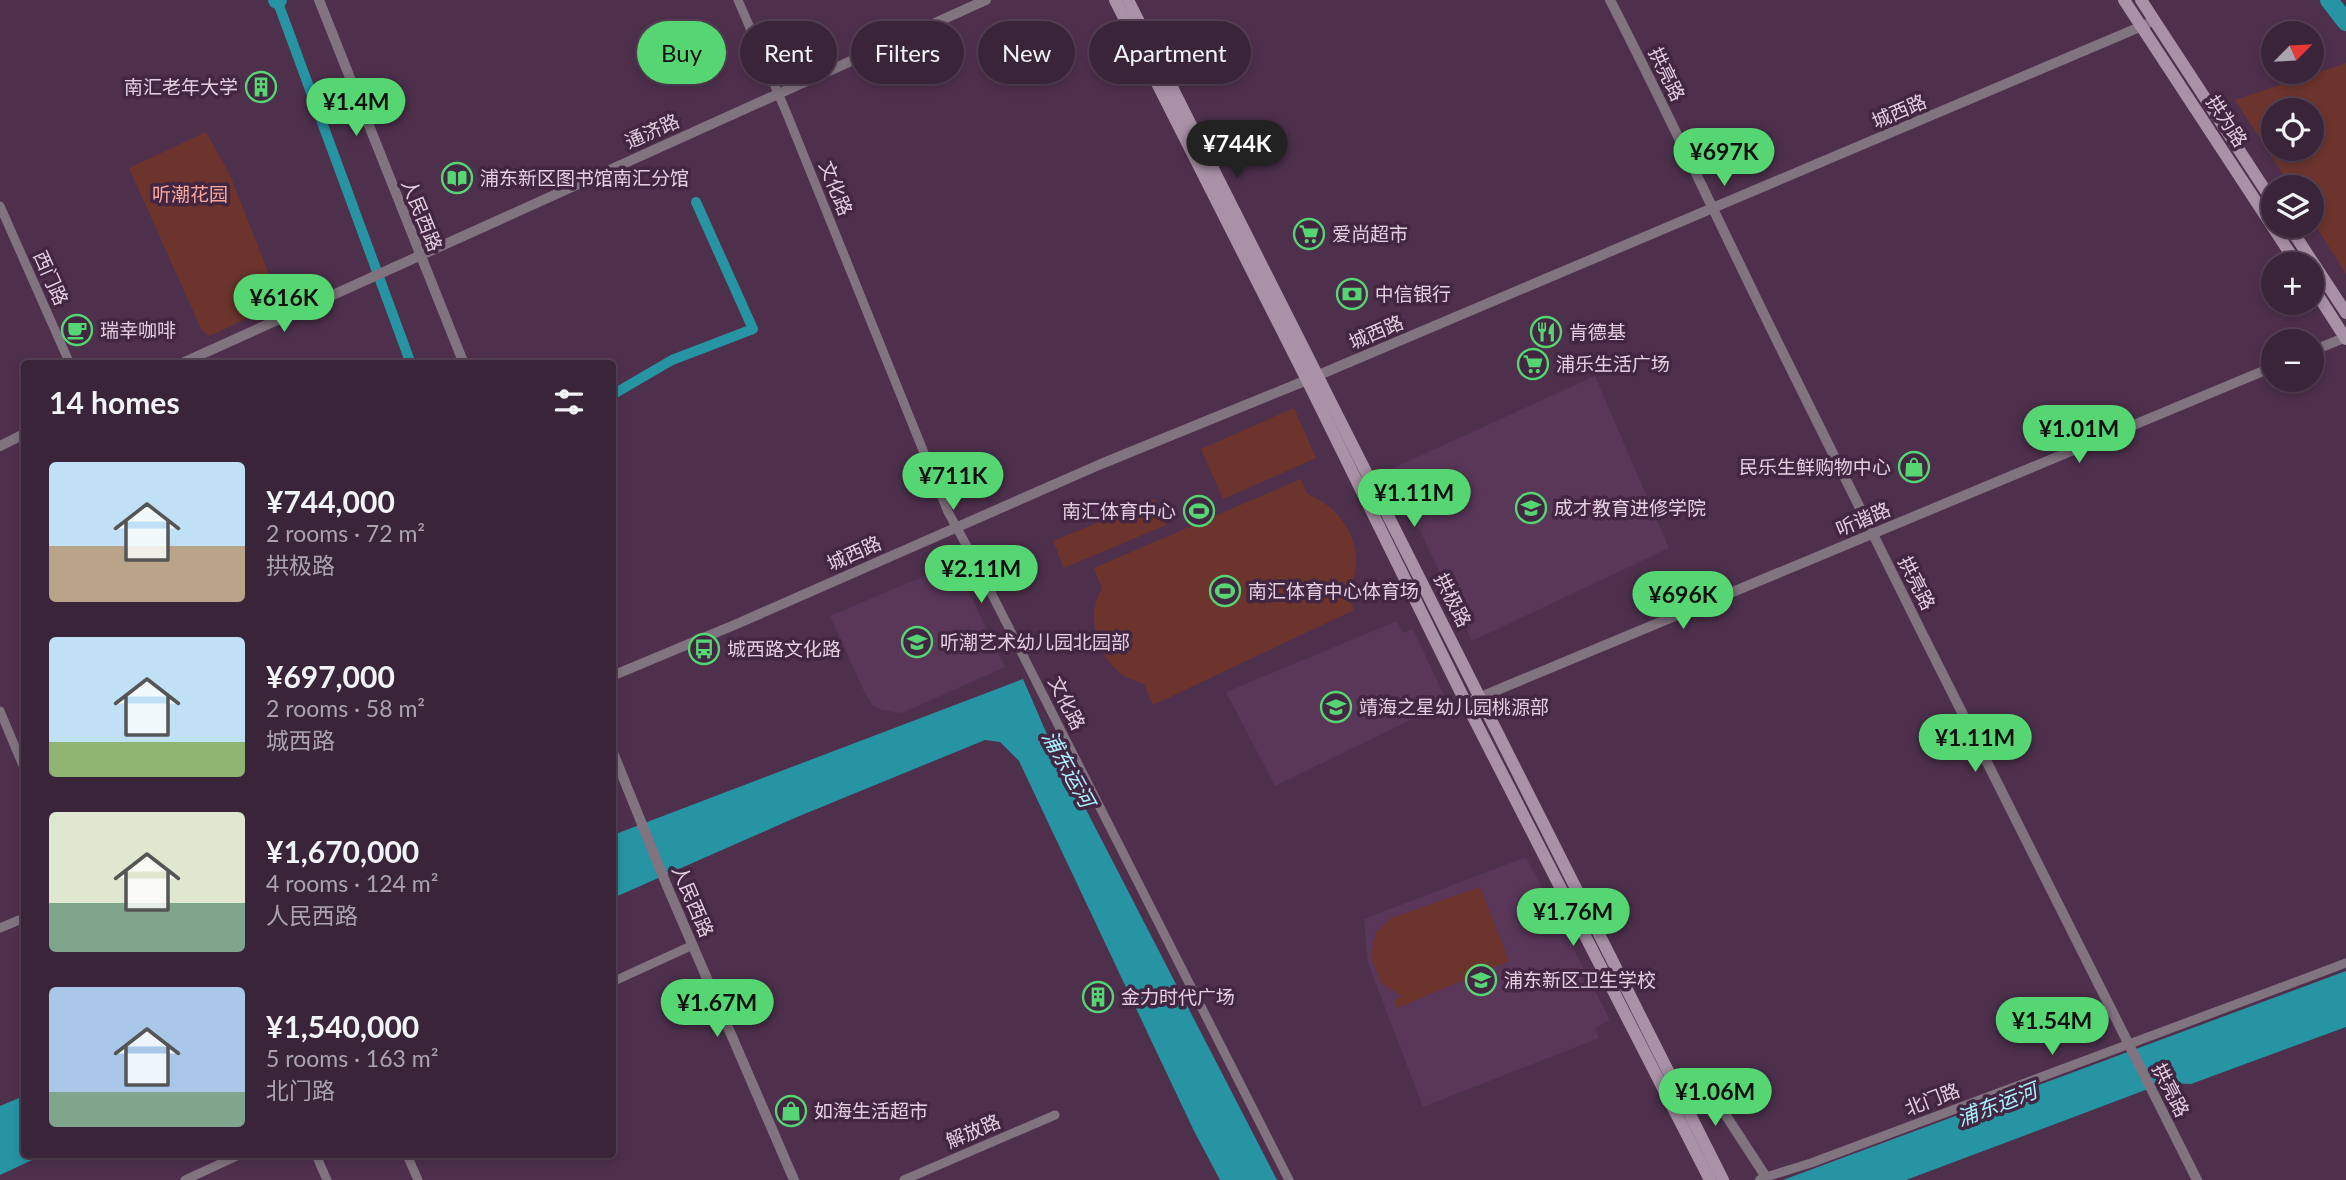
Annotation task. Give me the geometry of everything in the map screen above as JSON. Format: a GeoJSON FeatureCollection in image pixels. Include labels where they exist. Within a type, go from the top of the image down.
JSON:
{"type":"FeatureCollection","features":[{"type":"Feature","properties":{"kind":"main road","name":"拱极路"},"geometry":{"type":"LineString","coordinates":[[1115,0],[1480,698],[1673,1082],[1715,1178]]}},
{"type":"Feature","properties":{"kind":"main road","name":"拱极路"},"geometry":{"type":"LineString","coordinates":[[1128,0],[1312,378],[1466,704],[1715,1178]]}},
{"type":"Feature","properties":{"kind":"main road","name":"拱为路"},"geometry":{"type":"LineString","coordinates":[[2124,0],[2289,252]]}},
{"type":"Feature","properties":{"kind":"main road","name":"拱为路"},"geometry":{"type":"LineString","coordinates":[[2141,0],[2261,184]]}},
{"type":"Feature","properties":{"kind":"main road"},"geometry":{"type":"LineString","coordinates":[[2297,238],[2346,313]]}},
{"type":"Feature","properties":{"kind":"main road"},"geometry":{"type":"LineString","coordinates":[[2324,304],[2346,338]]}},
{"type":"Feature","properties":{"kind":"street","name":"文化路"},"geometry":{"type":"LineString","coordinates":[[738,0],[944,503],[1289,1180]]}},
{"type":"Feature","properties":{"kind":"street","name":"通济路"},"geometry":{"type":"LineString","coordinates":[[189,360],[986,0]]}},
{"type":"Feature","properties":{"kind":"street","name":"拱亮路"},"geometry":{"type":"LineString","coordinates":[[1611,0],[1712,210],[2197,1180]]}},
{"type":"Feature","properties":{"kind":"street","name":"人民西路"},"geometry":{"type":"LineString","coordinates":[[321,5],[462,360]]}},
{"type":"Feature","properties":{"kind":"street","name":"城西路"},"geometry":{"type":"LineString","coordinates":[[616,674],[1101,464],[1712,210],[2154,21]]}},
{"type":"Feature","properties":{"kind":"street","name":"西门路"},"geometry":{"type":"LineString","coordinates":[[0,206],[68,360]]}},
{"type":"Feature","properties":{"kind":"street"},"geometry":{"type":"LineString","coordinates":[[2324,346],[2346,338]]}},
{"type":"Feature","properties":{"kind":"street","name":"听谐路"},"geometry":{"type":"LineString","coordinates":[[1466,704],[2261,372]]}},
{"type":"Feature","properties":{"kind":"street"},"geometry":{"type":"LineString","coordinates":[[0,446],[21,436]]}},
{"type":"Feature","properties":{"kind":"street"},"geometry":{"type":"LineString","coordinates":[[0,711],[21,761]]}},
{"type":"Feature","properties":{"kind":"street","name":"人民西路"},"geometry":{"type":"LineString","coordinates":[[616,760],[667,886],[794,1180]]}},
{"type":"Feature","properties":{"kind":"street"},"geometry":{"type":"LineString","coordinates":[[0,928],[21,919]]}},
{"type":"Feature","properties":{"kind":"street"},"geometry":{"type":"LineString","coordinates":[[616,980],[693,944]]}},
{"type":"Feature","properties":{"kind":"street","name":"北门路"},"geometry":{"type":"LineString","coordinates":[[1673,1082],[1689,1077],[1705,1086],[1763,1179],[2346,963]]}},
{"type":"Feature","properties":{"kind":"street","name":"解放路"},"geometry":{"type":"LineString","coordinates":[[904,1180],[1055,1115]]}},
{"type":"Feature","properties":{"kind":"street"},"geometry":{"type":"LineString","coordinates":[[185,1180],[233,1158]]}},
{"type":"Feature","properties":{"kind":"street"},"geometry":{"type":"LineString","coordinates":[[317,1158],[327,1180]]}},
{"type":"Feature","properties":{"kind":"street"},"geometry":{"type":"LineString","coordinates":[[408,1158],[418,1180]]}},
{"type":"Feature","properties":{"kind":"shaded area","name":"成才教育进修学院"},"geometry":{"type":"Polygon","coordinates":[[[1595,376],[1669,548],[1472,641],[1391,469],[1595,376]]]}},
{"type":"Feature","properties":{"kind":"shaded area","name":"听潮艺术幼儿园北园部"},"geometry":{"type":"Polygon","coordinates":[[[947,570],[963,580],[1005,667],[902,713],[881,710],[872,705],[863,689],[830,616],[936,571],[947,570]]]}},
{"type":"Feature","properties":{"kind":"shaded area","name":"靖海之星幼儿园桃源部"},"geometry":{"type":"Polygon","coordinates":[[[1397,621],[1403,633],[1413,629],[1447,702],[1275,786],[1226,692],[1397,621]]]}},
{"type":"Feature","properties":{"kind":"shaded area","name":"浦东新区卫生学校"},"geometry":{"type":"Polygon","coordinates":[[[1526,857],[1610,1020],[1595,1028],[1599,1038],[1423,1107],[1368,963],[1364,919],[1526,857]]]}},
{"type":"Feature","properties":{"kind":"green space"},"geometry":{"type":"Polygon","coordinates":[[[2346,63],[2346,274],[2323,238],[2324,175],[2283,175],[2274,161],[2324,161],[2324,98],[2261,98],[2261,140],[2235,100],[2283,84],[2324,84],[2324,70],[2346,63]]]}},
{"type":"Feature","properties":{"kind":"green space","name":"听潮花园"},"geometry":{"type":"Polygon","coordinates":[[[206,132],[230,175],[280,302],[210,336],[202,331],[129,168],[206,132]]]}},
{"type":"Feature","properties":{"kind":"green space"},"geometry":{"type":"Polygon","coordinates":[[[1294,408],[1316,458],[1223,499],[1201,449],[1294,408]]]}},
{"type":"Feature","properties":{"kind":"green space","name":"南汇体育中心体育场"},"geometry":{"type":"Polygon","coordinates":[[[1301,479],[1307,494],[1333,510],[1350,534],[1356,563],[1354,578],[1347,592],[1354,610],[1153,705],[1144,684],[1124,676],[1115,668],[1096,636],[1094,611],[1102,589],[1094,568],[1301,479]]]}},
{"type":"Feature","properties":{"kind":"green space"},"geometry":{"type":"Polygon","coordinates":[[[1155,499],[1166,525],[1064,568],[1053,541],[1155,499]]]}},
{"type":"Feature","properties":{"kind":"green space"},"geometry":{"type":"Polygon","coordinates":[[[1480,887],[1509,961],[1397,1008],[1394,1000],[1402,996],[1381,983],[1371,957],[1376,932],[1391,918],[1480,887]]]}},
{"type":"Feature","properties":{"kind":"water"},"geometry":{"type":"Polygon","coordinates":[[[1023,679],[1046,732],[1277,1180],[1220,1180],[1194,1131],[1019,761],[1000,742],[985,740],[797,817],[616,897],[616,834],[1023,679]]]}},
{"type":"Feature","properties":{"kind":"water","name":"浦东运河"},"geometry":{"type":"Polygon","coordinates":[[[2346,971],[2346,1027],[2191,1084],[2164,1083],[1906,1180],[1783,1180],[2346,971]]]}},
{"type":"Feature","properties":{"kind":"water"},"geometry":{"type":"Polygon","coordinates":[[[21,1097],[21,1158],[37,1158],[0,1175],[0,1106],[21,1097]]]}},
{"type":"Feature","properties":{"kind":"waterway"},"geometry":{"type":"LineString","coordinates":[[277,0],[410,360]]}},
{"type":"Feature","properties":{"kind":"waterway"},"geometry":{"type":"LineString","coordinates":[[2329,0],[2346,22]]}},
{"type":"Feature","properties":{"kind":"waterway"},"geometry":{"type":"LineString","coordinates":[[616,393],[672,360],[753,329],[696,202]]}},
{"type":"Feature","properties":{"kind":"place","name":"南汇老年大学"},"geometry":{"type":"Point","coordinates":[261,87]}},
{"type":"Feature","properties":{"kind":"place","name":"浦东新区图书馆南汇分馆"},"geometry":{"type":"Point","coordinates":[457,178]}},
{"type":"Feature","properties":{"kind":"place","name":"爱尚超市"},"geometry":{"type":"Point","coordinates":[1309,234]}},
{"type":"Feature","properties":{"kind":"place","name":"中信银行"},"geometry":{"type":"Point","coordinates":[1352,294]}},
{"type":"Feature","properties":{"kind":"place","name":"瑞幸咖啡"},"geometry":{"type":"Point","coordinates":[77,330]}},
{"type":"Feature","properties":{"kind":"place","name":"肯德基"},"geometry":{"type":"Point","coordinates":[1546,332]}},
{"type":"Feature","properties":{"kind":"place","name":"浦乐生活广场"},"geometry":{"type":"Point","coordinates":[1533,364]}},
{"type":"Feature","properties":{"kind":"place","name":"民乐生鲜购物中心"},"geometry":{"type":"Point","coordinates":[1914,467]}},
{"type":"Feature","properties":{"kind":"place","name":"成才教育进修学院"},"geometry":{"type":"Point","coordinates":[1531,508]}},
{"type":"Feature","properties":{"kind":"place","name":"南汇体育中心"},"geometry":{"type":"Point","coordinates":[1199,511]}},
{"type":"Feature","properties":{"kind":"place","name":"南汇体育中心体育场"},"geometry":{"type":"Point","coordinates":[1225,591]}},
{"type":"Feature","properties":{"kind":"place","name":"听潮艺术幼儿园北园部"},"geometry":{"type":"Point","coordinates":[917,642]}},
{"type":"Feature","properties":{"kind":"place","name":"城西路文化路"},"geometry":{"type":"Point","coordinates":[704,649]}},
{"type":"Feature","properties":{"kind":"place","name":"靖海之星幼儿园桃源部"},"geometry":{"type":"Point","coordinates":[1336,707]}},
{"type":"Feature","properties":{"kind":"place","name":"浦东新区卫生学校"},"geometry":{"type":"Point","coordinates":[1481,980]}},
{"type":"Feature","properties":{"kind":"place","name":"金力时代广场"},"geometry":{"type":"Point","coordinates":[1098,997]}},
{"type":"Feature","properties":{"kind":"place","name":"如海生活超市"},"geometry":{"type":"Point","coordinates":[791,1111]}}]}
